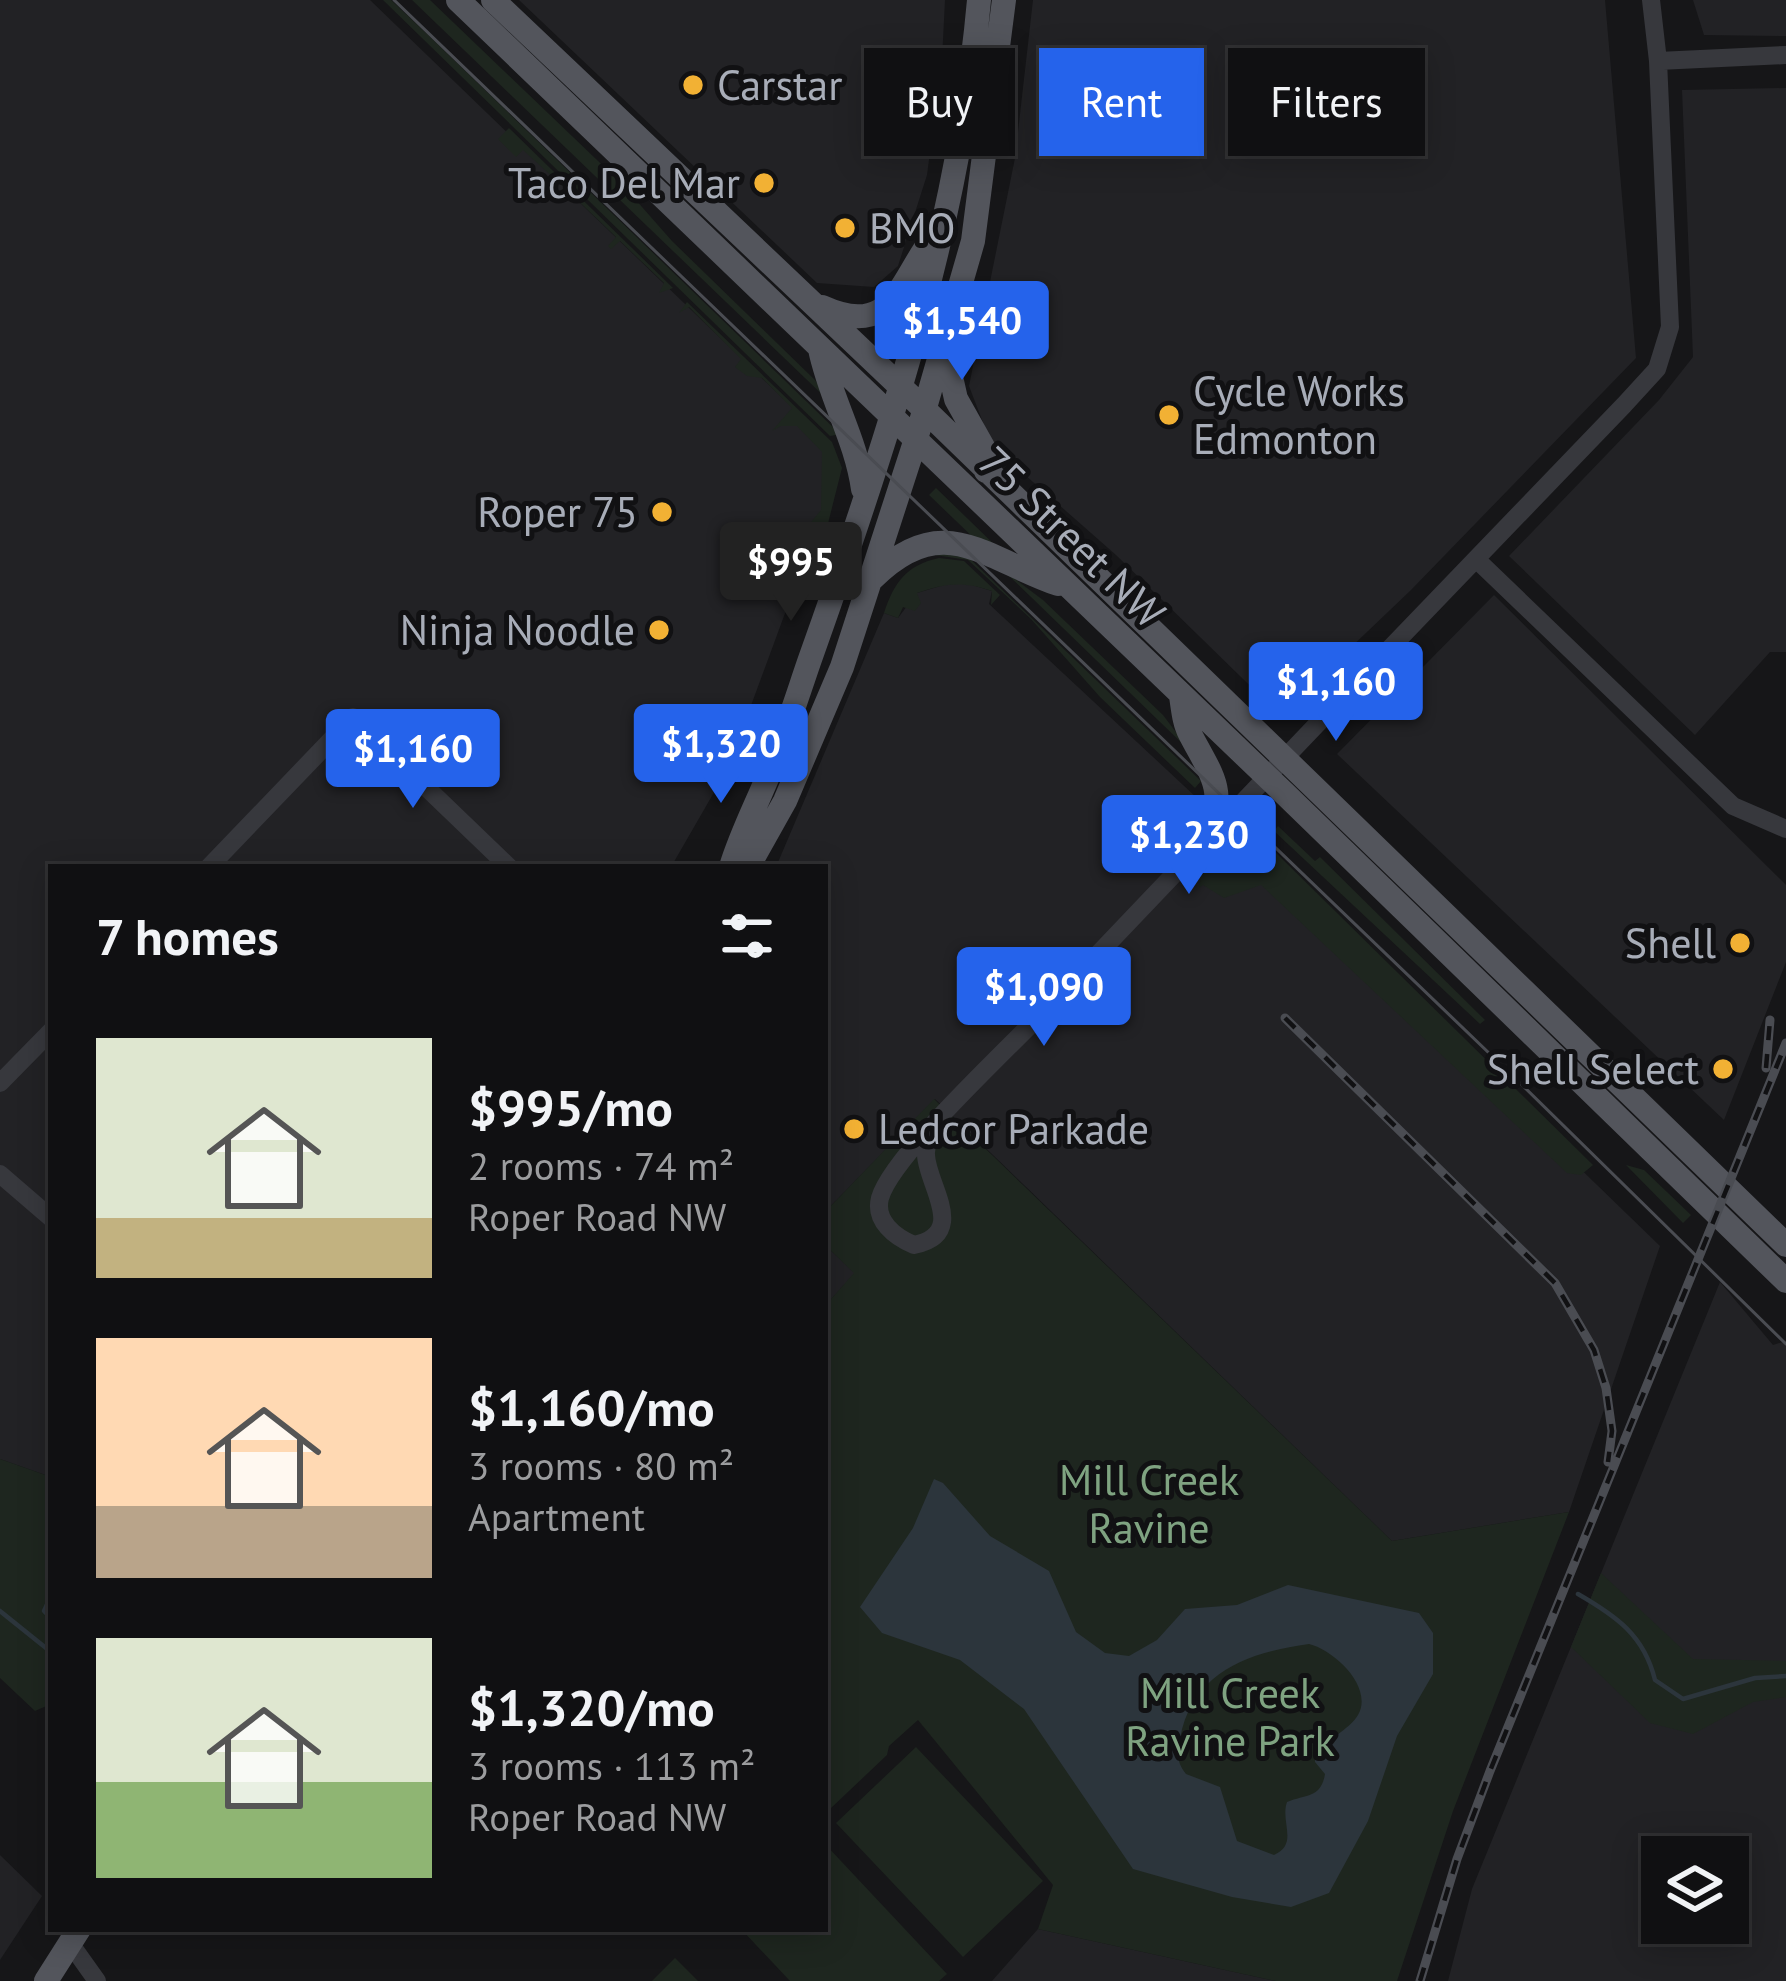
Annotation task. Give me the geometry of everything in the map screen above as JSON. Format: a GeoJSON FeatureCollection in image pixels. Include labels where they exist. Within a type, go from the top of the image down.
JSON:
{"type":"FeatureCollection","features":[{"type":"Feature","properties":{"kind":"main road","name":"75 Street NW"},"geometry":{"type":"LineString","coordinates":[[458,0],[1181,696],[1275,768],[1786,1245]]}},
{"type":"Feature","properties":{"kind":"main road","name":"75 Street NW"},"geometry":{"type":"LineString","coordinates":[[493,0],[924,410],[1786,1281]]}},
{"type":"Feature","properties":{"kind":"main road"},"geometry":{"type":"LineString","coordinates":[[732,864],[803,680],[890,415],[944,224],[962,134],[979,0]]}},
{"type":"Feature","properties":{"kind":"main road"},"geometry":{"type":"LineString","coordinates":[[750,864],[802,765],[871,580],[916,439],[973,241],[1004,0]]}},
{"type":"Feature","properties":{"kind":"main road"},"geometry":{"type":"LineString","coordinates":[[804,298],[846,317],[875,314],[900,293],[944,224]]}},
{"type":"Feature","properties":{"kind":"main road"},"geometry":{"type":"LineString","coordinates":[[943,341],[956,398],[982,447],[987,474]]}},
{"type":"Feature","properties":{"kind":"main road"},"geometry":{"type":"LineString","coordinates":[[820,349],[828,386],[854,448],[864,499]]}},
{"type":"Feature","properties":{"kind":"main road"},"geometry":{"type":"LineString","coordinates":[[871,580],[914,547],[944,542],[976,549],[1069,588]]}},
{"type":"Feature","properties":{"kind":"main road"},"geometry":{"type":"LineString","coordinates":[[1181,696],[1187,730],[1209,766],[1218,794],[1204,842]]}},
{"type":"Feature","properties":{"kind":"main road"},"geometry":{"type":"LineString","coordinates":[[46,1981],[75,1936]]}},
{"type":"Feature","properties":{"kind":"street"},"geometry":{"type":"LineString","coordinates":[[940,1120],[926,1154],[942,1205],[942,1222],[932,1237],[914,1245],[888,1228],[879,1213],[880,1199],[904,1161],[940,1120],[1204,842],[1649,378],[1666,348],[1670,327],[1651,0]]}},
{"type":"Feature","properties":{"kind":"street"},"geometry":{"type":"LineString","coordinates":[[1658,61],[1786,55]]}},
{"type":"Feature","properties":{"kind":"street"},"geometry":{"type":"LineString","coordinates":[[1476,559],[1733,806],[1786,829]]}},
{"type":"Feature","properties":{"kind":"street"},"geometry":{"type":"LineString","coordinates":[[212,864],[353,717],[506,864]]}},
{"type":"Feature","properties":{"kind":"street"},"geometry":{"type":"LineString","coordinates":[[0,1083],[48,1033]]}},
{"type":"Feature","properties":{"kind":"street"},"geometry":{"type":"LineString","coordinates":[[0,1174],[48,1215]]}},
{"type":"Feature","properties":{"kind":"street"},"geometry":{"type":"LineString","coordinates":[[75,1936],[97,1981]]}},
{"type":"Feature","properties":{"kind":"shaded area"},"geometry":{"type":"Polygon","coordinates":[[[0,0],[370,0],[801,416],[825,450],[823,510],[728,768],[673,864],[48,864],[48,1476],[0,1459],[0,0]]]}},
{"type":"Feature","properties":{"kind":"shaded area"},"geometry":{"type":"Polygon","coordinates":[[[519,0],[945,0],[943,48],[864,48],[864,156],[929,156],[898,266],[874,287],[817,283],[519,0]]]}},
{"type":"Feature","properties":{"kind":"shaded area"},"geometry":{"type":"Polygon","coordinates":[[[1033,0],[1605,0],[1636,358],[1411,590],[1280,715],[1116,555],[992,446],[969,386],[1015,158],[1033,0]]]}},
{"type":"Feature","properties":{"kind":"shaded area"},"geometry":{"type":"Polygon","coordinates":[[[1693,0],[1786,0],[1786,36],[1704,35],[1693,0]]]}},
{"type":"Feature","properties":{"kind":"shaded area"},"geometry":{"type":"Polygon","coordinates":[[[1786,88],[1786,652],[1770,652],[1695,735],[1509,556],[1659,400],[1693,357],[1682,90],[1786,88]]]}},
{"type":"Feature","properties":{"kind":"shaded area"},"geometry":{"type":"Polygon","coordinates":[[[947,584],[992,591],[989,604],[1212,812],[1660,1246],[1569,1512],[1392,1541],[935,1099],[828,1209],[828,864],[777,864],[884,613],[898,618],[917,593],[947,584]]]}},
{"type":"Feature","properties":{"kind":"shaded area"},"geometry":{"type":"Polygon","coordinates":[[[1494,595],[1786,885],[1786,962],[1724,1120],[1337,754],[1494,595]]]}},
{"type":"Feature","properties":{"kind":"shaded area"},"geometry":{"type":"Polygon","coordinates":[[[828,1248],[855,1273],[828,1303],[828,1248]]]}},
{"type":"Feature","properties":{"kind":"shaded area"},"geometry":{"type":"Polygon","coordinates":[[[1720,1282],[1773,1345],[1786,1341],[1786,1981],[1448,1981],[1472,1889],[1720,1282]]]}},
{"type":"Feature","properties":{"kind":"shaded area"},"geometry":{"type":"Polygon","coordinates":[[[934,1479],[943,1483],[990,1536],[1049,1571],[1076,1632],[1105,1653],[1129,1656],[1157,1640],[1185,1609],[1237,1605],[1288,1585],[1419,1613],[1433,1633],[1433,1674],[1397,1736],[1368,1821],[1329,1893],[1291,1907],[1232,1897],[1133,1869],[1024,1709],[960,1660],[882,1633],[860,1607],[913,1528],[934,1479]],[[1309,1644],[1287,1648],[1227,1669],[1197,1697],[1180,1739],[1178,1758],[1183,1770],[1220,1787],[1237,1841],[1274,1855],[1286,1845],[1287,1802],[1320,1787],[1325,1774],[1315,1754],[1354,1720],[1362,1704],[1349,1671],[1309,1644]]]}},
{"type":"Feature","properties":{"kind":"shaded area"},"geometry":{"type":"Polygon","coordinates":[[[0,1855],[42,1896],[0,1960],[0,1855]]]}},
{"type":"Feature","properties":{"kind":"shaded area"},"geometry":{"type":"Polygon","coordinates":[[[1038,1929],[1276,1981],[992,1981],[1038,1929]]]}},
{"type":"Feature","properties":{"kind":"green space"},"geometry":{"type":"Polygon","coordinates":[[[383,0],[391,0],[426,33],[836,435],[830,436],[383,0]]]}},
{"type":"Feature","properties":{"kind":"green space"},"geometry":{"type":"Polygon","coordinates":[[[412,0],[430,0],[620,182],[672,241],[815,380],[831,403],[412,0]]]}},
{"type":"Feature","properties":{"kind":"green space"},"geometry":{"type":"Polygon","coordinates":[[[509,128],[673,288],[659,293],[664,283],[620,241],[611,249],[608,246],[616,237],[571,194],[563,202],[560,199],[567,190],[523,150],[516,157],[498,139],[509,128]]]}},
{"type":"Feature","properties":{"kind":"green space"},"geometry":{"type":"Polygon","coordinates":[[[920,277],[896,353],[895,354],[880,318],[920,277]]]}},
{"type":"Feature","properties":{"kind":"green space"},"geometry":{"type":"Polygon","coordinates":[[[687,302],[832,442],[842,468],[815,575],[800,572],[808,550],[795,542],[821,510],[822,452],[797,426],[772,431],[792,408],[762,378],[747,376],[735,367],[741,359],[689,307],[679,313],[687,302]]]}},
{"type":"Feature","properties":{"kind":"green space"},"geometry":{"type":"Polygon","coordinates":[[[936,488],[1001,551],[980,544],[929,495],[936,488]]]}},
{"type":"Feature","properties":{"kind":"green space"},"geometry":{"type":"Polygon","coordinates":[[[940,551],[965,554],[1201,781],[1195,788],[968,560],[935,555],[940,551]]]}},
{"type":"Feature","properties":{"kind":"green space"},"geometry":{"type":"Polygon","coordinates":[[[939,558],[964,561],[1000,595],[991,605],[992,591],[946,585],[917,593],[921,603],[915,611],[903,607],[898,618],[884,613],[903,576],[939,558]]]}},
{"type":"Feature","properties":{"kind":"green space"},"geometry":{"type":"Polygon","coordinates":[[[1003,570],[1043,600],[1163,715],[1191,752],[1003,570]]]}},
{"type":"Feature","properties":{"kind":"green space"},"geometry":{"type":"Polygon","coordinates":[[[1278,826],[1315,861],[1320,857],[1485,1020],[1480,1024],[1274,831],[1278,826]]]}},
{"type":"Feature","properties":{"kind":"green space"},"geometry":{"type":"Polygon","coordinates":[[[1234,832],[1251,847],[1264,841],[1593,1165],[1581,1175],[1567,1173],[1261,885],[1224,898],[1203,885],[1199,888],[1203,862],[1234,832]]]}},
{"type":"Feature","properties":{"kind":"green space","name":"Mill Creek Ravine Park"},"geometry":{"type":"Polygon","coordinates":[[[934,1099],[1392,1541],[1569,1512],[1453,1811],[1397,1981],[1276,1981],[1038,1929],[1053,1885],[918,1720],[828,1809],[828,1303],[854,1273],[828,1248],[828,1209],[934,1099]]]}},
{"type":"Feature","properties":{"kind":"green space"},"geometry":{"type":"Polygon","coordinates":[[[1626,1165],[1644,1170],[1691,1215],[1683,1223],[1626,1165]]]}},
{"type":"Feature","properties":{"kind":"green space"},"geometry":{"type":"Polygon","coordinates":[[[0,1459],[48,1476],[48,1705],[35,1711],[0,1678],[0,1459]]]}},
{"type":"Feature","properties":{"kind":"green space"},"geometry":{"type":"Polygon","coordinates":[[[1601,1573],[1693,1659],[1786,1661],[1786,1697],[1753,1702],[1693,1734],[1650,1723],[1571,1647],[1601,1573]]]}},
{"type":"Feature","properties":{"kind":"green space"},"geometry":{"type":"Polygon","coordinates":[[[916,1747],[1043,1881],[963,1957],[836,1823],[916,1747]]]}},
{"type":"Feature","properties":{"kind":"green space"},"geometry":{"type":"Polygon","coordinates":[[[828,1847],[947,1974],[939,1981],[790,1981],[744,1932],[828,1932],[828,1847]]]}},
{"type":"Feature","properties":{"kind":"green space"},"geometry":{"type":"Polygon","coordinates":[[[675,1958],[698,1981],[652,1981],[675,1958]]]}},
{"type":"Feature","properties":{"kind":"waterway"},"geometry":{"type":"LineString","coordinates":[[1578,1594],[1627,1628],[1644,1651],[1655,1680],[1683,1699],[1755,1678],[1786,1676]]}},
{"type":"Feature","properties":{"kind":"waterway"},"geometry":{"type":"LineString","coordinates":[[48,1602],[44,1611],[48,1615]]}},
{"type":"Feature","properties":{"kind":"waterway"},"geometry":{"type":"LineString","coordinates":[[0,1611],[48,1650]]}},
{"type":"Feature","properties":{"kind":"tram line"},"geometry":{"type":"LineString","coordinates":[[394,0],[1786,1344]]}},
{"type":"Feature","properties":{"kind":"railway"},"geometry":{"type":"LineString","coordinates":[[1285,1018],[1555,1283],[1594,1350],[1606,1388],[1612,1431],[1608,1462]]}},
{"type":"Feature","properties":{"kind":"railway"},"geometry":{"type":"LineString","coordinates":[[1766,1068],[1770,1020]]}},
{"type":"Feature","properties":{"kind":"railway"},"geometry":{"type":"LineString","coordinates":[[1420,1981],[1490,1771],[1786,1043]]}},
{"type":"Feature","properties":{"kind":"place","name":"Carstar"},"geometry":{"type":"Point","coordinates":[693,85]}},
{"type":"Feature","properties":{"kind":"place","name":"Taco Del Mar"},"geometry":{"type":"Point","coordinates":[764,183]}},
{"type":"Feature","properties":{"kind":"place","name":"BMO"},"geometry":{"type":"Point","coordinates":[845,228]}},
{"type":"Feature","properties":{"kind":"place","name":"Cycle Works Edmonton"},"geometry":{"type":"Point","coordinates":[1169,415]}},
{"type":"Feature","properties":{"kind":"place","name":"Roper 75"},"geometry":{"type":"Point","coordinates":[662,512]}},
{"type":"Feature","properties":{"kind":"place","name":"Ninja Noodle"},"geometry":{"type":"Point","coordinates":[659,630]}},
{"type":"Feature","properties":{"kind":"place","name":"Shell"},"geometry":{"type":"Point","coordinates":[1740,943]}},
{"type":"Feature","properties":{"kind":"place","name":"Shell Select"},"geometry":{"type":"Point","coordinates":[1723,1069]}},
{"type":"Feature","properties":{"kind":"place","name":"Ledcor Parkade"},"geometry":{"type":"Point","coordinates":[854,1129]}},
{"type":"Feature","properties":{"kind":"park label","name":"Mill Creek Ravine"},"geometry":{"type":"Point","coordinates":[1149,1504]}}]}
